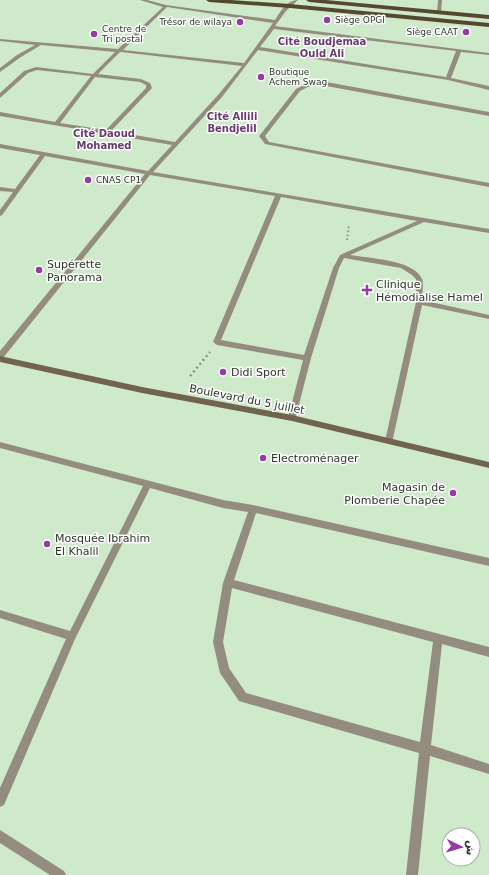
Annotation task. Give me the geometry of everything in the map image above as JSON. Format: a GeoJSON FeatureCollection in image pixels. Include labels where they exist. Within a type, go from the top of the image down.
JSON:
{"type":"FeatureCollection","features":[{"type":"Feature","properties":{"kind":"main road"},"geometry":{"type":"LineString","coordinates":[[209,0],[283,5],[489,25]]}},
{"type":"Feature","properties":{"kind":"main road"},"geometry":{"type":"LineString","coordinates":[[309,0],[489,17]]}},
{"type":"Feature","properties":{"kind":"street"},"geometry":{"type":"LineString","coordinates":[[142,0],[166,6],[274,25],[489,54]]}},
{"type":"Feature","properties":{"kind":"street"},"geometry":{"type":"LineString","coordinates":[[290,6],[296,0]]}},
{"type":"Feature","properties":{"kind":"street"},"geometry":{"type":"LineString","coordinates":[[438,12],[440,0]]}},
{"type":"Feature","properties":{"kind":"street"},"geometry":{"type":"LineString","coordinates":[[0,357],[149,173],[220,96],[245,65],[274,25],[283,5]]}},
{"type":"Feature","properties":{"kind":"street"},"geometry":{"type":"LineString","coordinates":[[57,123],[95,74],[121,51],[166,6]]}},
{"type":"Feature","properties":{"kind":"street"},"geometry":{"type":"LineString","coordinates":[[0,40],[121,51],[245,65]]}},
{"type":"Feature","properties":{"kind":"street"},"geometry":{"type":"LineString","coordinates":[[0,71],[6,64],[24,51],[40,44]]}},
{"type":"Feature","properties":{"kind":"street"},"geometry":{"type":"LineString","coordinates":[[257,48],[448,79],[489,88]]}},
{"type":"Feature","properties":{"kind":"street"},"geometry":{"type":"LineString","coordinates":[[448,79],[459,50]]}},
{"type":"Feature","properties":{"kind":"street"},"geometry":{"type":"LineString","coordinates":[[0,64],[6,64]]}},
{"type":"Feature","properties":{"kind":"street"},"geometry":{"type":"LineString","coordinates":[[0,96],[26,72],[36,68],[95,74],[141,81],[148,84],[149,88],[107,132]]}},
{"type":"Feature","properties":{"kind":"street"},"geometry":{"type":"LineString","coordinates":[[489,114],[321,83],[311,83],[298,90],[262,136],[267,143],[273,146],[489,185]]}},
{"type":"Feature","properties":{"kind":"street"},"geometry":{"type":"LineString","coordinates":[[0,114],[177,144]]}},
{"type":"Feature","properties":{"kind":"street"},"geometry":{"type":"LineString","coordinates":[[0,146],[489,231]]}},
{"type":"Feature","properties":{"kind":"street"},"geometry":{"type":"LineString","coordinates":[[0,214],[44,154]]}},
{"type":"Feature","properties":{"kind":"street"},"geometry":{"type":"LineString","coordinates":[[0,189],[17,191]]}},
{"type":"Feature","properties":{"kind":"street"},"geometry":{"type":"LineString","coordinates":[[280,195],[217,342],[307,358]]}},
{"type":"Feature","properties":{"kind":"street"},"geometry":{"type":"LineString","coordinates":[[292,418],[307,358],[336,268],[342,256],[423,220]]}},
{"type":"Feature","properties":{"kind":"street"},"geometry":{"type":"LineString","coordinates":[[342,256],[403,266],[420,279],[419,302],[389,441]]}},
{"type":"Feature","properties":{"kind":"street"},"geometry":{"type":"LineString","coordinates":[[419,302],[489,317]]}},
{"type":"Feature","properties":{"kind":"street","name":"Boulevard du 5 juillet"},"geometry":{"type":"LineString","coordinates":[[0,357],[142,390],[292,418],[489,465]]}},
{"type":"Feature","properties":{"kind":"street"},"geometry":{"type":"LineString","coordinates":[[0,446],[224,504],[253,509],[489,562]]}},
{"type":"Feature","properties":{"kind":"street"},"geometry":{"type":"LineString","coordinates":[[0,801],[72,636],[148,484]]}},
{"type":"Feature","properties":{"kind":"street"},"geometry":{"type":"LineString","coordinates":[[253,509],[228,583],[218,642],[224,670],[244,697],[489,769]]}},
{"type":"Feature","properties":{"kind":"street"},"geometry":{"type":"LineString","coordinates":[[228,583],[489,652]]}},
{"type":"Feature","properties":{"kind":"street"},"geometry":{"type":"LineString","coordinates":[[0,614],[72,636]]}},
{"type":"Feature","properties":{"kind":"street"},"geometry":{"type":"LineString","coordinates":[[412,875],[438,639]]}},
{"type":"Feature","properties":{"kind":"street"},"geometry":{"type":"LineString","coordinates":[[0,836],[60,875]]}},
{"type":"Feature","properties":{"kind":"path"},"geometry":{"type":"LineString","coordinates":[[190,376],[217,342]]}},
{"type":"Feature","properties":{"kind":"place","name":"Siège OPGI"},"geometry":{"type":"Point","coordinates":[327,20]}},
{"type":"Feature","properties":{"kind":"place","name":"Trésor de wilaya"},"geometry":{"type":"Point","coordinates":[240,22]}},
{"type":"Feature","properties":{"kind":"place","name":"Siège CAAT"},"geometry":{"type":"Point","coordinates":[466,32]}},
{"type":"Feature","properties":{"kind":"place","name":"Centre de Tri postal"},"geometry":{"type":"Point","coordinates":[94,34]}},
{"type":"Feature","properties":{"kind":"place","name":"Boutique Achem Swag"},"geometry":{"type":"Point","coordinates":[261,77]}},
{"type":"Feature","properties":{"kind":"place","name":"CNAS CP1"},"geometry":{"type":"Point","coordinates":[88,180]}},
{"type":"Feature","properties":{"kind":"place","name":"Supérette Panorama"},"geometry":{"type":"Point","coordinates":[39,270]}},
{"type":"Feature","properties":{"kind":"place","name":"Clinique Hémodialise Hamel"},"geometry":{"type":"Point","coordinates":[367,290]}},
{"type":"Feature","properties":{"kind":"place","name":"Didi Sport"},"geometry":{"type":"Point","coordinates":[223,372]}},
{"type":"Feature","properties":{"kind":"place","name":"Electroménager"},"geometry":{"type":"Point","coordinates":[263,458]}},
{"type":"Feature","properties":{"kind":"place","name":"Magasin de Plomberie Chapée"},"geometry":{"type":"Point","coordinates":[453,493]}},
{"type":"Feature","properties":{"kind":"place","name":"Mosquée Ibrahim El Khalil"},"geometry":{"type":"Point","coordinates":[47,544]}},
{"type":"Feature","properties":{"kind":"district","name":"Cité Boudjemaa Ould Ali"},"geometry":{"type":"Point","coordinates":[322,46]}},
{"type":"Feature","properties":{"kind":"district","name":"Cité Allili Bendjelil"},"geometry":{"type":"Point","coordinates":[232,122]}},
{"type":"Feature","properties":{"kind":"district","name":"Cité Daoud Mohamed"},"geometry":{"type":"Point","coordinates":[104,138]}}]}
